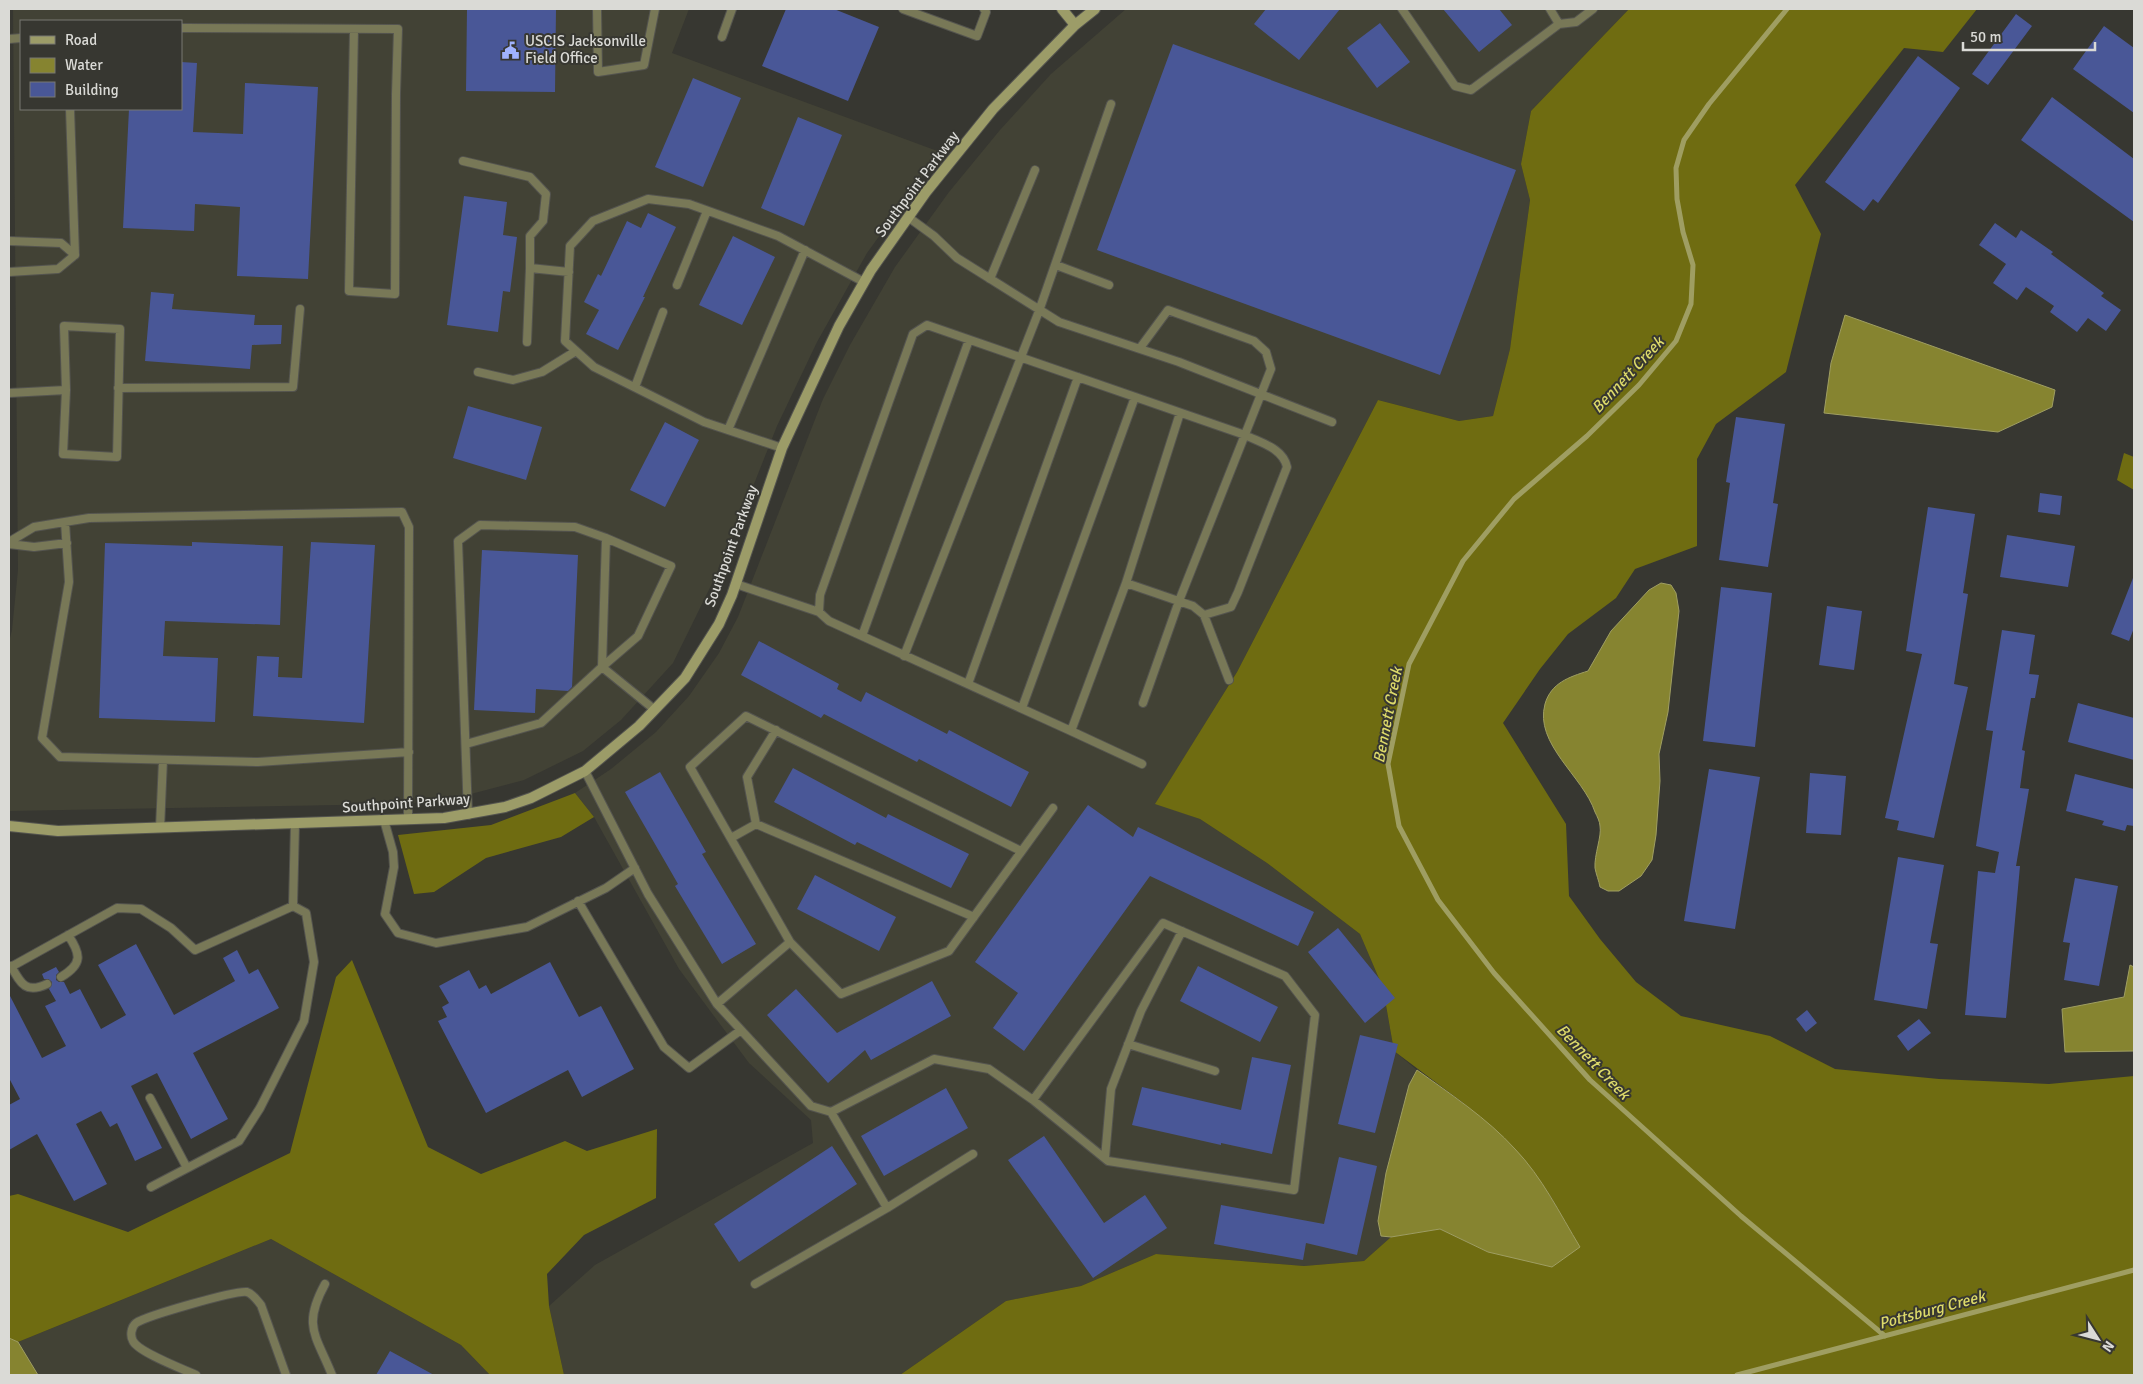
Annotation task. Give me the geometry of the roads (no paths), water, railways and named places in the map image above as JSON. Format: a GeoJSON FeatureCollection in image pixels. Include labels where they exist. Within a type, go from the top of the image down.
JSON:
{"type":"FeatureCollection","features":[{"type":"Feature","properties":{"kind":"main road"},"geometry":{"type":"LineString","coordinates":[[1062,9],[1075,25]]}},
{"type":"Feature","properties":{"kind":"main road","name":"Southpoint Parkway"},"geometry":{"type":"LineString","coordinates":[[9,826],[58,832],[295,824],[468,815],[505,807],[532,798],[586,771],[655,710],[685,678],[719,624],[736,584],[782,448],[817,370],[864,282],[926,192],[993,110],[1075,25],[1095,9]]}},
{"type":"Feature","properties":{"kind":"lane"},"geometry":{"type":"LineString","coordinates":[[597,9],[598,72],[644,65],[655,9]]}},
{"type":"Feature","properties":{"kind":"lane"},"geometry":{"type":"LineString","coordinates":[[722,37],[732,9]]}},
{"type":"Feature","properties":{"kind":"lane"},"geometry":{"type":"LineString","coordinates":[[903,9],[978,36],[986,12],[984,9]]}},
{"type":"Feature","properties":{"kind":"lane"},"geometry":{"type":"LineString","coordinates":[[1402,9],[1455,86],[1471,90],[1559,24],[1576,22],[1593,9]]}},
{"type":"Feature","properties":{"kind":"lane"},"geometry":{"type":"LineString","coordinates":[[1550,9],[1559,24]]}},
{"type":"Feature","properties":{"kind":"lane"},"geometry":{"type":"LineString","coordinates":[[182,28],[354,29],[398,30],[395,294],[349,290],[354,29]]}},
{"type":"Feature","properties":{"kind":"lane"},"geometry":{"type":"LineString","coordinates":[[904,656],[1040,311],[1111,104]]}},
{"type":"Feature","properties":{"kind":"lane"},"geometry":{"type":"LineString","coordinates":[[70,110],[75,255]]}},
{"type":"Feature","properties":{"kind":"lane"},"geometry":{"type":"LineString","coordinates":[[463,161],[530,177],[546,194],[543,221],[530,236],[527,342]]}},
{"type":"Feature","properties":{"kind":"lane"},"geometry":{"type":"LineString","coordinates":[[990,280],[1035,170]]}},
{"type":"Feature","properties":{"kind":"lane"},"geometry":{"type":"LineString","coordinates":[[782,448],[704,422],[594,367],[576,351],[566,341],[570,246],[593,221],[648,199],[689,204],[778,236],[864,282]]}},
{"type":"Feature","properties":{"kind":"lane"},"geometry":{"type":"LineString","coordinates":[[677,285],[707,211]]}},
{"type":"Feature","properties":{"kind":"lane"},"geometry":{"type":"LineString","coordinates":[[908,217],[934,236],[957,258],[1059,322],[1179,362],[1332,422]]}},
{"type":"Feature","properties":{"kind":"lane"},"geometry":{"type":"LineString","coordinates":[[9,241],[60,243],[75,255]]}},
{"type":"Feature","properties":{"kind":"lane"},"geometry":{"type":"LineString","coordinates":[[728,430],[805,250]]}},
{"type":"Feature","properties":{"kind":"lane"},"geometry":{"type":"LineString","coordinates":[[9,272],[58,269],[75,255]]}},
{"type":"Feature","properties":{"kind":"lane"},"geometry":{"type":"LineString","coordinates":[[1056,264],[1109,285]]}},
{"type":"Feature","properties":{"kind":"lane"},"geometry":{"type":"LineString","coordinates":[[530,268],[569,272]]}},
{"type":"Feature","properties":{"kind":"lane"},"geometry":{"type":"LineString","coordinates":[[118,388],[293,387],[300,309]]}},
{"type":"Feature","properties":{"kind":"lane"},"geometry":{"type":"LineString","coordinates":[[1140,348],[1168,310],[1254,341],[1266,352],[1270,369],[1179,601],[1142,703]]}},
{"type":"Feature","properties":{"kind":"lane"},"geometry":{"type":"LineString","coordinates":[[634,387],[663,312]]}},
{"type":"Feature","properties":{"kind":"lane"},"geometry":{"type":"LineString","coordinates":[[819,612],[820,596],[913,334],[927,325],[1245,435],[1280,452],[1285,459],[1287,467],[1238,592],[1231,607],[1204,615]]}},
{"type":"Feature","properties":{"kind":"lane"},"geometry":{"type":"LineString","coordinates":[[64,326],[120,329],[117,457],[63,454],[66,390],[64,326]]}},
{"type":"Feature","properties":{"kind":"lane"},"geometry":{"type":"LineString","coordinates":[[862,636],[968,340]]}},
{"type":"Feature","properties":{"kind":"lane"},"geometry":{"type":"LineString","coordinates":[[478,372],[513,380],[542,372],[576,351]]}},
{"type":"Feature","properties":{"kind":"lane"},"geometry":{"type":"LineString","coordinates":[[968,684],[1078,377]]}},
{"type":"Feature","properties":{"kind":"lane"},"geometry":{"type":"LineString","coordinates":[[9,393],[66,390]]}},
{"type":"Feature","properties":{"kind":"lane"},"geometry":{"type":"LineString","coordinates":[[1022,708],[1135,397]]}},
{"type":"Feature","properties":{"kind":"lane"},"geometry":{"type":"LineString","coordinates":[[1071,731],[1126,583],[1180,413]]}},
{"type":"Feature","properties":{"kind":"lane"},"geometry":{"type":"LineString","coordinates":[[9,543],[34,527],[89,518],[402,512],[409,527],[408,819]]}},
{"type":"Feature","properties":{"kind":"lane"},"geometry":{"type":"LineString","coordinates":[[65,522],[69,582],[42,738],[60,757],[258,762],[409,752]]}},
{"type":"Feature","properties":{"kind":"lane"},"geometry":{"type":"LineString","coordinates":[[466,744],[541,723],[638,636],[671,566],[575,527],[480,525],[458,541],[468,815]]}},
{"type":"Feature","properties":{"kind":"lane"},"geometry":{"type":"LineString","coordinates":[[602,667],[606,538]]}},
{"type":"Feature","properties":{"kind":"lane"},"geometry":{"type":"LineString","coordinates":[[9,543],[34,547],[67,542]]}},
{"type":"Feature","properties":{"kind":"lane"},"geometry":{"type":"LineString","coordinates":[[1126,583],[1193,606],[1204,615],[1229,680]]}},
{"type":"Feature","properties":{"kind":"lane"},"geometry":{"type":"LineString","coordinates":[[736,584],[819,612],[830,621],[904,656],[1142,764]]}},
{"type":"Feature","properties":{"kind":"lane"},"geometry":{"type":"LineString","coordinates":[[602,667],[655,710]]}},
{"type":"Feature","properties":{"kind":"lane"},"geometry":{"type":"LineString","coordinates":[[1021,851],[746,716],[690,767],[790,942],[841,994],[949,951],[1053,808]]}},
{"type":"Feature","properties":{"kind":"lane"},"geometry":{"type":"LineString","coordinates":[[756,824],[747,777],[776,730]]}},
{"type":"Feature","properties":{"kind":"lane"},"geometry":{"type":"LineString","coordinates":[[160,828],[163,760]]}},
{"type":"Feature","properties":{"kind":"lane"},"geometry":{"type":"LineString","coordinates":[[586,771],[648,894],[717,1004],[811,1106],[831,1112],[887,1208]]}},
{"type":"Feature","properties":{"kind":"lane"},"geometry":{"type":"LineString","coordinates":[[384,820],[393,852],[394,867],[385,914],[398,933],[436,943],[527,928],[606,888],[635,868]]}},
{"type":"Feature","properties":{"kind":"lane"},"geometry":{"type":"LineString","coordinates":[[293,906],[295,824]]}},
{"type":"Feature","properties":{"kind":"lane"},"geometry":{"type":"LineString","coordinates":[[731,838],[756,824]]}},
{"type":"Feature","properties":{"kind":"lane"},"geometry":{"type":"LineString","coordinates":[[756,824],[974,917]]}},
{"type":"Feature","properties":{"kind":"lane"},"geometry":{"type":"LineString","coordinates":[[578,901],[664,1048],[688,1068],[741,1030]]}},
{"type":"Feature","properties":{"kind":"lane"},"geometry":{"type":"LineString","coordinates":[[47,984],[37,989],[28,988],[20,981],[10,967],[117,908],[141,909],[171,928],[194,950],[293,906]]}},
{"type":"Feature","properties":{"kind":"lane"},"geometry":{"type":"LineString","coordinates":[[151,1187],[239,1141],[260,1108],[304,1020],[314,962],[306,913],[293,906]]}},
{"type":"Feature","properties":{"kind":"lane"},"geometry":{"type":"LineString","coordinates":[[831,1112],[934,1059],[989,1069],[1033,1100],[1108,1161],[1294,1190],[1315,1015],[1286,976],[1163,922],[1033,1100]]}},
{"type":"Feature","properties":{"kind":"lane"},"geometry":{"type":"LineString","coordinates":[[1105,1158],[1111,1089],[1141,1011],[1182,931]]}},
{"type":"Feature","properties":{"kind":"lane"},"geometry":{"type":"LineString","coordinates":[[61,977],[72,970],[78,961],[78,950],[68,935]]}},
{"type":"Feature","properties":{"kind":"lane"},"geometry":{"type":"LineString","coordinates":[[717,1004],[790,942]]}},
{"type":"Feature","properties":{"kind":"lane"},"geometry":{"type":"LineString","coordinates":[[1128,1044],[1215,1071]]}},
{"type":"Feature","properties":{"kind":"lane"},"geometry":{"type":"LineString","coordinates":[[150,1098],[186,1168]]}},
{"type":"Feature","properties":{"kind":"lane"},"geometry":{"type":"LineString","coordinates":[[755,1284],[887,1208],[973,1154]]}},
{"type":"Feature","properties":{"kind":"lane"},"geometry":{"type":"LineString","coordinates":[[325,1284],[314,1306],[312,1326],[332,1375]]}},
{"type":"Feature","properties":{"kind":"lane"},"geometry":{"type":"LineString","coordinates":[[196,1375],[139,1349],[132,1340],[131,1331],[136,1324],[179,1308],[228,1294],[246,1292],[254,1296],[261,1304],[286,1375]]}},
{"type":"Feature","properties":{"kind":"water"},"geometry":{"type":"Polygon","coordinates":[[[1845,315],[2055,390],[2052,407],[1998,432],[1824,413],[1831,363],[1845,315]]]}},
{"type":"Feature","properties":{"kind":"water"},"geometry":{"type":"Polygon","coordinates":[[[1661,583],[1671,585],[1676,593],[1679,611],[1668,712],[1659,754],[1660,781],[1652,860],[1641,876],[1619,891],[1608,891],[1600,887],[1595,868],[1600,835],[1599,821],[1589,799],[1561,760],[1546,733],[1543,719],[1545,704],[1556,686],[1588,671],[1611,631],[1649,590],[1661,583]]]}},
{"type":"Feature","properties":{"kind":"water"},"geometry":{"type":"Polygon","coordinates":[[[2130,965],[2134,967],[2134,1051],[2065,1052],[2062,1009],[2124,997],[2130,965]]]}},
{"type":"Feature","properties":{"kind":"water"},"geometry":{"type":"Polygon","coordinates":[[[1417,1070],[1481,1117],[1515,1149],[1534,1171],[1580,1247],[1552,1267],[1488,1252],[1440,1229],[1391,1237],[1381,1236],[1378,1221],[1386,1173],[1409,1085],[1417,1070]]]}},
{"type":"Feature","properties":{"kind":"water"},"geometry":{"type":"Polygon","coordinates":[[[9,1338],[18,1342],[38,1375],[9,1375],[9,1338]]]}},
{"type":"Feature","properties":{"kind":"waterway","name":"Bennett Creek"},"geometry":{"type":"LineString","coordinates":[[1787,9],[1709,104],[1684,140],[1676,168],[1677,199],[1683,232],[1693,265],[1691,304],[1676,341],[1639,385],[1587,436],[1514,499],[1463,561],[1409,664],[1388,764],[1399,826],[1438,900],[1494,973],[1590,1080],[1741,1216],[1885,1336]]}},
{"type":"Feature","properties":{"kind":"waterway","name":"Pottsburg Creek"},"geometry":{"type":"LineString","coordinates":[[1737,1375],[2134,1270]]}},
{"type":"Feature","properties":{"kind":"place","name":"USCIS Jacksonville Field Office"},"geometry":{"type":"Point","coordinates":[511,50]}}]}
